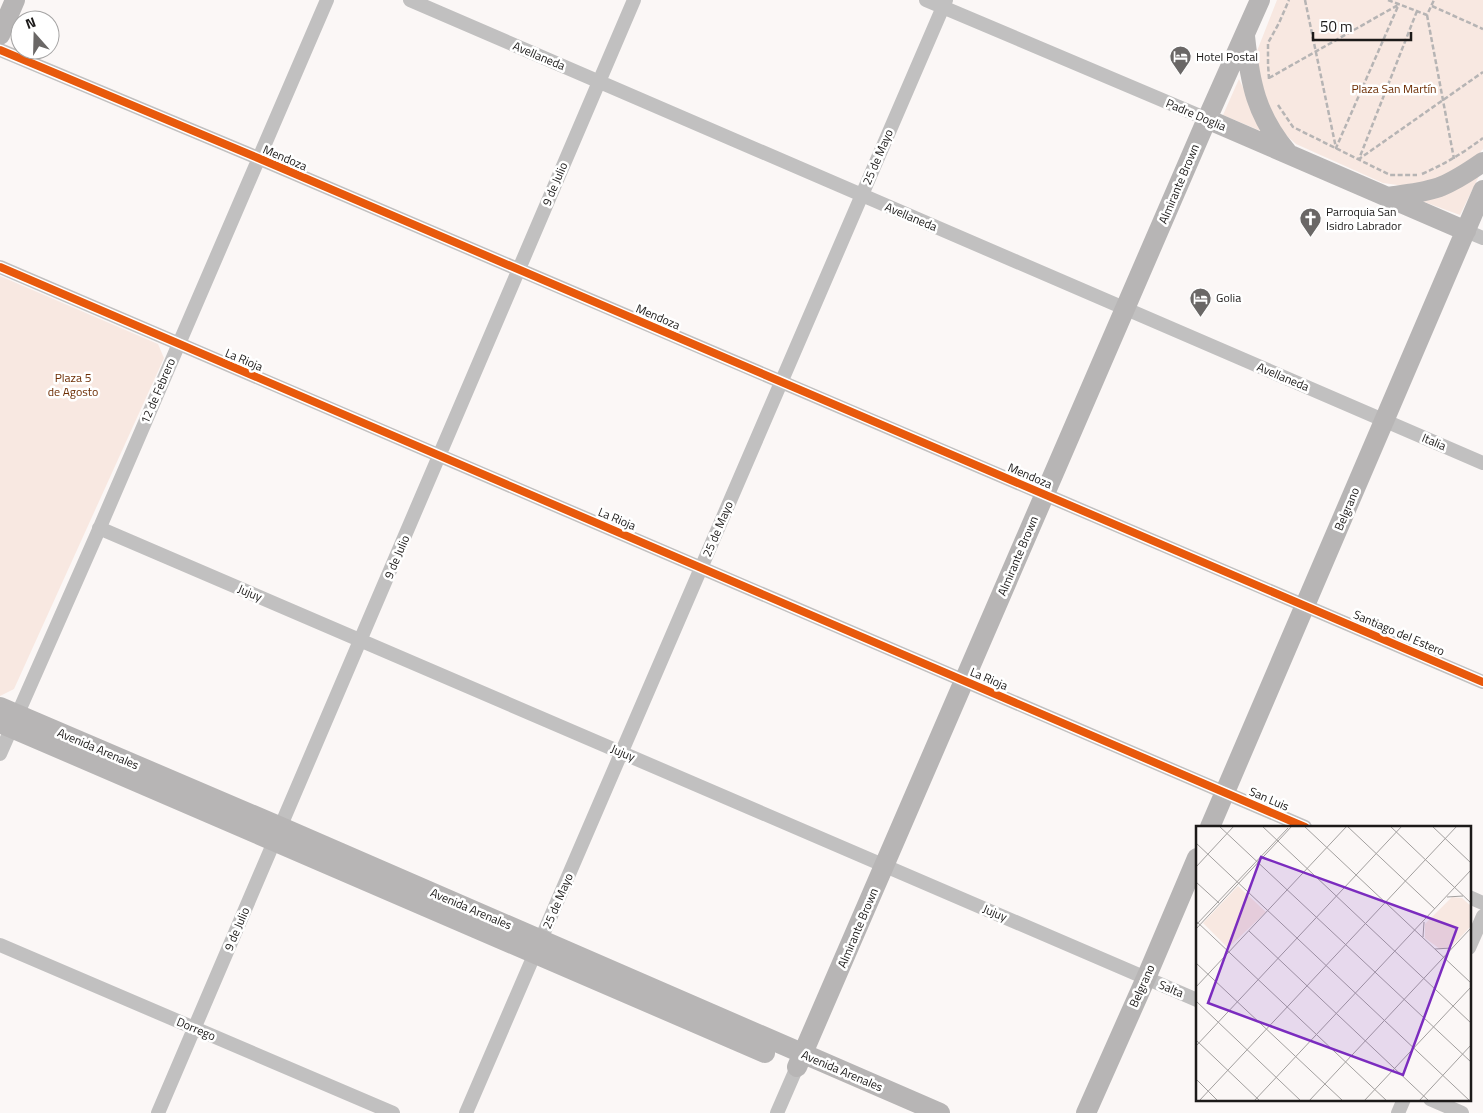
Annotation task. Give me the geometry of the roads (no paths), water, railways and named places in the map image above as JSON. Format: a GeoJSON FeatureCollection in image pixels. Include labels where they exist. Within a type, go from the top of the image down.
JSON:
{"type":"FeatureCollection","features":[{"type":"Feature","properties":{"kind":"street"},"geometry":{"type":"LineString","coordinates":[[0,35],[15,0]]}},
{"type":"Feature","properties":{"kind":"street","name":"12 de Febrero"},"geometry":{"type":"LineString","coordinates":[[0,754],[7,718],[99,528],[327,0]]}},
{"type":"Feature","properties":{"kind":"street","name":"Avellaneda"},"geometry":{"type":"LineString","coordinates":[[410,0],[1384,421]]}},
{"type":"Feature","properties":{"kind":"street","name":"9 de Julio"},"geometry":{"type":"LineString","coordinates":[[158,1113],[634,0]]}},
{"type":"Feature","properties":{"kind":"street","name":"Padre Doglia"},"geometry":{"type":"LineString","coordinates":[[926,0],[945,4],[1474,235]]}},
{"type":"Feature","properties":{"kind":"street","name":"Almirante Brown"},"geometry":{"type":"LineString","coordinates":[[777,1113],[1260,0]]}},
{"type":"Feature","properties":{"kind":"street","name":"25 de Mayo"},"geometry":{"type":"LineString","coordinates":[[466,1113],[945,4]]}},
{"type":"Feature","properties":{"kind":"street"},"geometry":{"type":"LineString","coordinates":[[1245,34],[1248,68],[1255,97],[1274,137],[1288,154]]}},
{"type":"Feature","properties":{"kind":"street","name":"Mendoza"},"geometry":{"type":"LineString","coordinates":[[0,50],[258,158],[1306,606]]}},
{"type":"Feature","properties":{"kind":"street"},"geometry":{"type":"LineString","coordinates":[[1387,197],[1416,193],[1441,186],[1463,176],[1483,162]]}},
{"type":"Feature","properties":{"kind":"street","name":"Belgrano"},"geometry":{"type":"LineString","coordinates":[[1210,826],[1384,421],[1474,235],[1483,190]]}},
{"type":"Feature","properties":{"kind":"street","name":"La Rioja"},"geometry":{"type":"LineString","coordinates":[[0,267],[1224,792]]}},
{"type":"Feature","properties":{"kind":"street","name":"Italia"},"geometry":{"type":"LineString","coordinates":[[1384,421],[1483,463]]}},
{"type":"Feature","properties":{"kind":"street","name":"Jujuy"},"geometry":{"type":"LineString","coordinates":[[99,528],[1146,978]]}},
{"type":"Feature","properties":{"kind":"street","name":"Santiago del Estero"},"geometry":{"type":"LineString","coordinates":[[1306,606],[1483,682]]}},
{"type":"Feature","properties":{"kind":"street","name":"Avenida Arenales"},"geometry":{"type":"LineString","coordinates":[[7,718],[538,946],[800,1061],[905,1113]]}},
{"type":"Feature","properties":{"kind":"street","name":"San Luis"},"geometry":{"type":"LineString","coordinates":[[1224,792],[1304,826]]}},
{"type":"Feature","properties":{"kind":"street","name":"Belgrano"},"geometry":{"type":"LineString","coordinates":[[1086,1113],[1196,860]]}},
{"type":"Feature","properties":{"kind":"street"},"geometry":{"type":"LineString","coordinates":[[1470,897],[1483,903]]}},
{"type":"Feature","properties":{"kind":"street"},"geometry":{"type":"LineString","coordinates":[[1470,946],[1483,916]]}},
{"type":"Feature","properties":{"kind":"street","name":"Dorrego"},"geometry":{"type":"LineString","coordinates":[[0,944],[392,1113]]}},
{"type":"Feature","properties":{"kind":"street","name":"Salta"},"geometry":{"type":"LineString","coordinates":[[1146,978],[1196,1000]]}},
{"type":"Feature","properties":{"kind":"street","name":"Avenida Arenales"},"geometry":{"type":"LineString","coordinates":[[800,1061],[940,1113]]}},
{"type":"Feature","properties":{"kind":"street"},"geometry":{"type":"LineString","coordinates":[[1398,1113],[1404,1100]]}},
{"type":"Feature","properties":{"kind":"street"},"geometry":{"type":"LineString","coordinates":[[1432,1100],[1462,1113]]}},
{"type":"Feature","properties":{"kind":"place","name":"Hotel Postal"},"geometry":{"type":"Point","coordinates":[1180,76]}},
{"type":"Feature","properties":{"kind":"place","name":"Parroquia San Isidro Labrador"},"geometry":{"type":"Point","coordinates":[1310,238]}},
{"type":"Feature","properties":{"kind":"place","name":"Golia"},"geometry":{"type":"Point","coordinates":[1200,317]}},
{"type":"Feature","properties":{"kind":"park label","name":"Plaza San Martín"},"geometry":{"type":"Point","coordinates":[1394,89]}},
{"type":"Feature","properties":{"kind":"park label","name":"Plaza 5 de Agosto"},"geometry":{"type":"Point","coordinates":[73,385]}}]}
